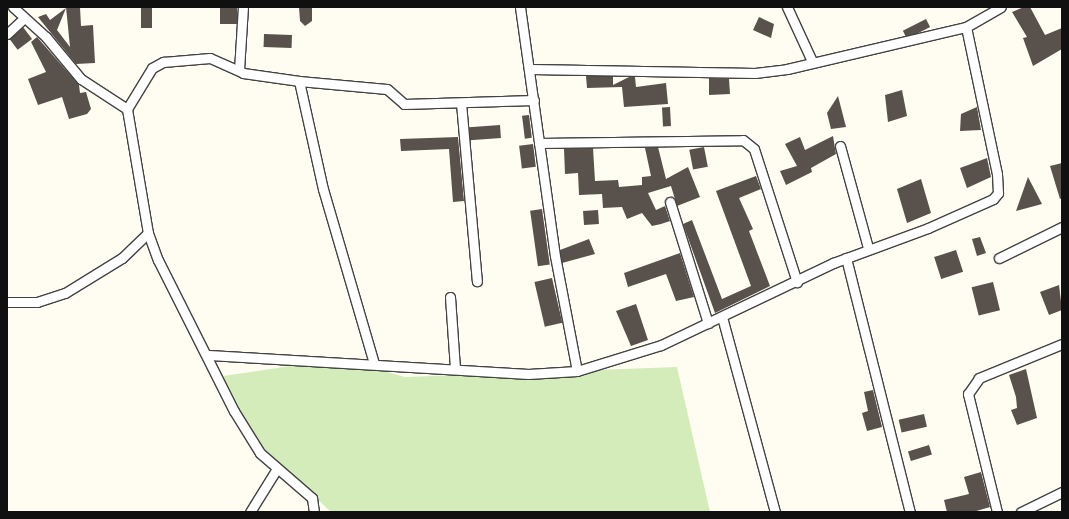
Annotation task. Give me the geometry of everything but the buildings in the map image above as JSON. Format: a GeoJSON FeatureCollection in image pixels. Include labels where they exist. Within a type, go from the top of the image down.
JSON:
{"type":"FeatureCollection","features":[{"type":"Feature","properties":{"kind":"street"},"geometry":{"type":"LineString","coordinates":[[13,7],[23,19],[46,37],[81,79],[127,109]]}},
{"type":"Feature","properties":{"kind":"street"},"geometry":{"type":"LineString","coordinates":[[239,70],[244,7]]}},
{"type":"Feature","properties":{"kind":"street"},"geometry":{"type":"LineString","coordinates":[[520,7],[530,69],[555,256],[577,371]]}},
{"type":"Feature","properties":{"kind":"street"},"geometry":{"type":"LineString","coordinates":[[787,7],[812,61]]}},
{"type":"Feature","properties":{"kind":"street"},"geometry":{"type":"LineString","coordinates":[[530,69],[755,73],[812,61],[833,61],[966,27],[1000,7]]}},
{"type":"Feature","properties":{"kind":"street"},"geometry":{"type":"LineString","coordinates":[[7,34],[23,19]]}},
{"type":"Feature","properties":{"kind":"street"},"geometry":{"type":"LineString","coordinates":[[210,356],[374,363],[528,374],[577,371],[661,345],[868,248],[928,228],[993,199],[998,193],[966,27]]}},
{"type":"Feature","properties":{"kind":"street"},"geometry":{"type":"LineString","coordinates":[[314,512],[312,498],[276,470],[260,453],[234,411],[210,356],[180,304],[148,232],[127,109],[152,68],[163,62],[210,58],[239,70],[299,81],[387,89],[404,104],[534,100]]}},
{"type":"Feature","properties":{"kind":"street"},"geometry":{"type":"LineString","coordinates":[[299,81],[323,189],[374,363]]}},
{"type":"Feature","properties":{"kind":"street"},"geometry":{"type":"LineString","coordinates":[[461,103],[477,281]]}},
{"type":"Feature","properties":{"kind":"street"},"geometry":{"type":"LineString","coordinates":[[539,143],[743,140],[754,149],[797,282]]}},
{"type":"Feature","properties":{"kind":"street"},"geometry":{"type":"LineString","coordinates":[[840,146],[868,248]]}},
{"type":"Feature","properties":{"kind":"street"},"geometry":{"type":"LineString","coordinates":[[670,202],[708,323]]}},
{"type":"Feature","properties":{"kind":"street"},"geometry":{"type":"LineString","coordinates":[[1000,258],[1062,227]]}},
{"type":"Feature","properties":{"kind":"street"},"geometry":{"type":"LineString","coordinates":[[7,302],[37,302],[65,293],[122,258],[148,232]]}},
{"type":"Feature","properties":{"kind":"street"},"geometry":{"type":"LineString","coordinates":[[846,258],[910,512]]}},
{"type":"Feature","properties":{"kind":"street"},"geometry":{"type":"LineString","coordinates":[[450,297],[455,368]]}},
{"type":"Feature","properties":{"kind":"street"},"geometry":{"type":"LineString","coordinates":[[722,317],[775,512]]}},
{"type":"Feature","properties":{"kind":"street"},"geometry":{"type":"LineString","coordinates":[[997,512],[968,394],[979,378],[1062,344]]}},
{"type":"Feature","properties":{"kind":"street"},"geometry":{"type":"LineString","coordinates":[[250,512],[276,470]]}},
{"type":"Feature","properties":{"kind":"street"},"geometry":{"type":"LineString","coordinates":[[1020,512],[1062,492]]}},
{"type":"Feature","properties":{"kind":"green space"},"geometry":{"type":"Polygon","coordinates":[[[311,363],[366,366],[405,377],[677,367],[710,512],[331,512],[255,440],[223,376],[311,363]]]}}]}
